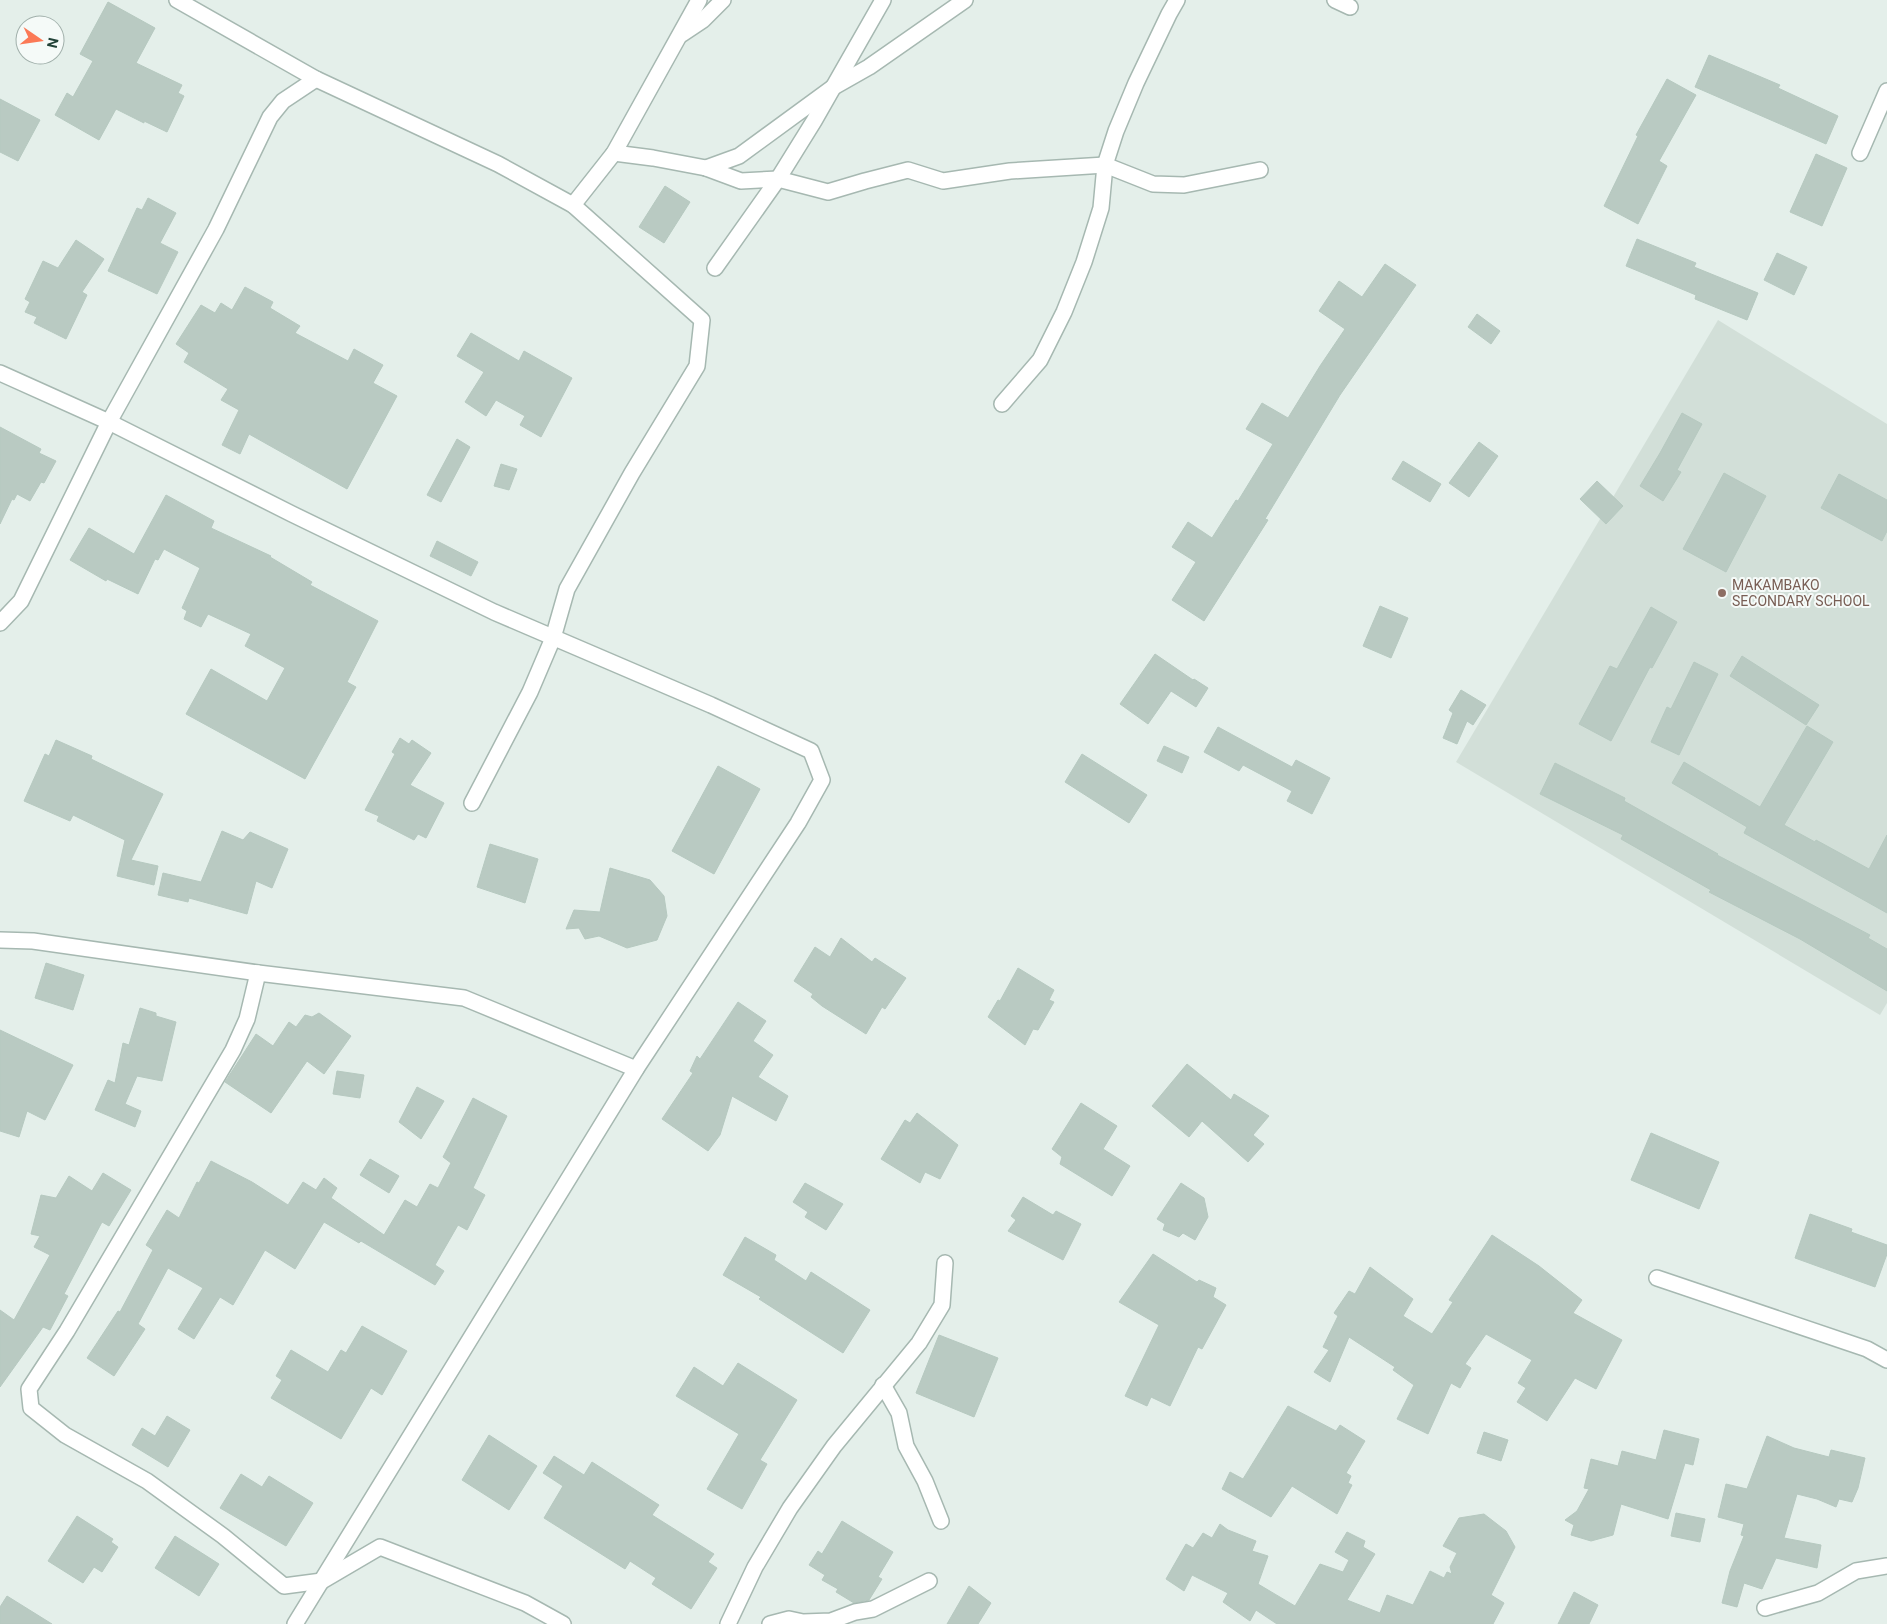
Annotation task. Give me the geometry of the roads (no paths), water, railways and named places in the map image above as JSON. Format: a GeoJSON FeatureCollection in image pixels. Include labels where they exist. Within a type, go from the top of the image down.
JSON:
{"type":"FeatureCollection","features":[{"type":"Feature","properties":{"kind":"street"},"geometry":{"type":"LineString","coordinates":[[177,0],[316,79],[498,164],[573,205],[702,320],[697,366],[632,472],[567,589],[552,638],[530,692],[472,803]]}},
{"type":"Feature","properties":{"kind":"street"},"geometry":{"type":"LineString","coordinates":[[573,205],[614,153],[700,0]]}},
{"type":"Feature","properties":{"kind":"street"},"geometry":{"type":"LineString","coordinates":[[679,36],[703,20],[723,0]]}},
{"type":"Feature","properties":{"kind":"street"},"geometry":{"type":"LineString","coordinates":[[715,268],[778,179],[882,0]]}},
{"type":"Feature","properties":{"kind":"street"},"geometry":{"type":"LineString","coordinates":[[706,168],[739,156],[832,88],[869,67],[965,0]]}},
{"type":"Feature","properties":{"kind":"street"},"geometry":{"type":"LineString","coordinates":[[1002,404],[1040,360],[1064,312],[1084,262],[1101,208],[1105,165],[1116,131],[1136,83],[1177,0]]}},
{"type":"Feature","properties":{"kind":"street"},"geometry":{"type":"LineString","coordinates":[[1335,0],[1350,7]]}},
{"type":"Feature","properties":{"kind":"street"},"geometry":{"type":"LineString","coordinates":[[0,624],[21,601],[109,422],[216,230],[270,117],[283,101],[316,79]]}},
{"type":"Feature","properties":{"kind":"street"},"geometry":{"type":"LineString","coordinates":[[1860,153],[1887,91]]}},
{"type":"Feature","properties":{"kind":"street"},"geometry":{"type":"LineString","coordinates":[[614,153],[706,168],[741,181],[778,179],[828,192],[865,180],[908,170],[943,181],[1010,171],[1105,165],[1153,184],[1184,185],[1260,170]]}},
{"type":"Feature","properties":{"kind":"street"},"geometry":{"type":"LineString","coordinates":[[0,373],[109,422],[494,612],[711,705],[811,751],[822,780],[798,823],[636,1069],[295,1624]]}},
{"type":"Feature","properties":{"kind":"street"},"geometry":{"type":"LineString","coordinates":[[0,940],[34,941],[258,973],[464,998],[636,1069]]}},
{"type":"Feature","properties":{"kind":"street"},"geometry":{"type":"LineString","coordinates":[[258,973],[247,1019],[233,1050],[67,1330],[29,1389],[31,1408],[65,1435],[147,1481],[223,1536],[284,1586],[322,1581],[380,1547],[525,1603],[563,1624]]}},
{"type":"Feature","properties":{"kind":"street"},"geometry":{"type":"LineString","coordinates":[[728,1624],[755,1567],[790,1508],[834,1446],[919,1343],[942,1305],[945,1264]]}},
{"type":"Feature","properties":{"kind":"street"},"geometry":{"type":"LineString","coordinates":[[1657,1278],[1866,1349],[1887,1360]]}},
{"type":"Feature","properties":{"kind":"street"},"geometry":{"type":"LineString","coordinates":[[883,1385],[899,1413],[906,1446],[925,1481],[941,1521]]}},
{"type":"Feature","properties":{"kind":"street"},"geometry":{"type":"LineString","coordinates":[[1764,1608],[1818,1594],[1856,1571],[1887,1566]]}},
{"type":"Feature","properties":{"kind":"street"},"geometry":{"type":"LineString","coordinates":[[770,1624],[788,1619],[803,1622],[831,1621],[855,1612],[873,1610],[929,1581]]}},
{"type":"Feature","properties":{"kind":"place","name":"MAKAMBAKO SECONDARY SCHOOL"},"geometry":{"type":"Point","coordinates":[1722,593]}}]}
